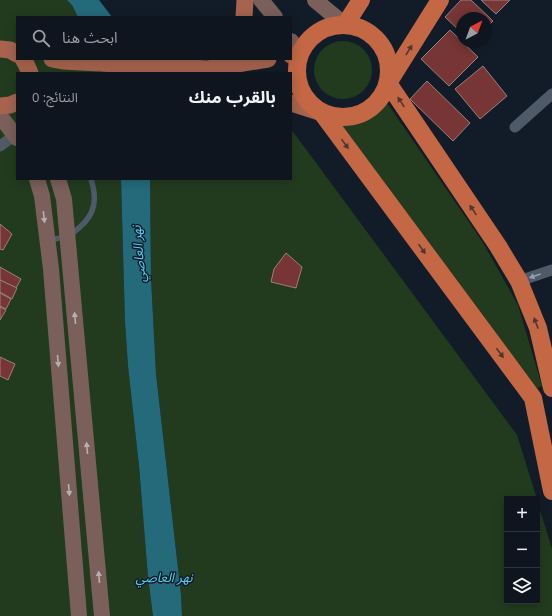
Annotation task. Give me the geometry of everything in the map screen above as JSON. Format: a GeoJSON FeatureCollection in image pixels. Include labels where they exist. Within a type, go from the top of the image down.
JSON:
{"type":"FeatureCollection","features":[{"type":"Feature","properties":{"kind":"highway"},"geometry":{"type":"LineString","coordinates":[[345,25],[361,0]]}},
{"type":"Feature","properties":{"kind":"highway"},"geometry":{"type":"LineString","coordinates":[[322,113],[334,117],[358,115],[377,103],[440,0]]}},
{"type":"Feature","properties":{"kind":"highway"},"geometry":{"type":"LineString","coordinates":[[552,388],[538,328],[519,281],[498,246],[388,83],[390,72],[388,59],[383,49],[376,39],[362,29],[345,25],[334,25],[318,32],[305,44],[294,50],[297,65],[297,77],[305,98],[322,113],[533,398],[552,491]]}},
{"type":"Feature","properties":{"kind":"main road"},"geometry":{"type":"LineString","coordinates":[[244,16],[245,0]]}},
{"type":"Feature","properties":{"kind":"main road"},"geometry":{"type":"LineString","coordinates":[[261,0],[274,16]]}},
{"type":"Feature","properties":{"kind":"main road"},"geometry":{"type":"LineString","coordinates":[[315,0],[345,25]]}},
{"type":"Feature","properties":{"kind":"main road"},"geometry":{"type":"LineString","coordinates":[[0,49],[10,50],[16,53]]}},
{"type":"Feature","properties":{"kind":"main road"},"geometry":{"type":"LineString","coordinates":[[24,60],[30,72]]}},
{"type":"Feature","properties":{"kind":"main road"},"geometry":{"type":"LineString","coordinates":[[57,60],[159,66],[256,60]]}},
{"type":"Feature","properties":{"kind":"main road"},"geometry":{"type":"LineString","coordinates":[[0,106],[10,105],[16,102]]}},
{"type":"Feature","properties":{"kind":"main road"},"geometry":{"type":"LineString","coordinates":[[292,103],[322,113]]}},
{"type":"Feature","properties":{"kind":"main road"},"geometry":{"type":"LineString","coordinates":[[0,116],[16,136]]}},
{"type":"Feature","properties":{"kind":"main road"},"geometry":{"type":"LineString","coordinates":[[37,180],[42,196],[52,285],[79,616]]}},
{"type":"Feature","properties":{"kind":"main road"},"geometry":{"type":"LineString","coordinates":[[58,180],[64,199],[68,236],[102,616]]}},
{"type":"Feature","properties":{"kind":"street"},"geometry":{"type":"LineString","coordinates":[[515,127],[552,94]]}},
{"type":"Feature","properties":{"kind":"street"},"geometry":{"type":"LineString","coordinates":[[0,146],[16,136]]}},
{"type":"Feature","properties":{"kind":"street"},"geometry":{"type":"LineString","coordinates":[[519,281],[552,270]]}},
{"type":"Feature","properties":{"kind":"street"},"geometry":{"type":"LineString","coordinates":[[533,398],[552,394]]}},
{"type":"Feature","properties":{"kind":"lane"},"geometry":{"type":"LineString","coordinates":[[47,241],[68,236],[88,220],[94,208],[94,190],[91,180]]}},
{"type":"Feature","properties":{"kind":"green space"},"geometry":{"type":"Polygon","coordinates":[[[0,0],[67,0],[72,5],[78,16],[16,16],[16,60],[93,60],[98,72],[16,72],[16,180],[121,180],[125,322],[128,366],[153,616],[0,616],[0,0]]]}},
{"type":"Feature","properties":{"kind":"green space"},"geometry":{"type":"Polygon","coordinates":[[[337,41],[349,41],[364,49],[372,64],[372,76],[364,91],[349,99],[337,99],[322,91],[314,76],[314,64],[322,49],[337,41]]]}},
{"type":"Feature","properties":{"kind":"green space"},"geometry":{"type":"Polygon","coordinates":[[[385,100],[482,241],[518,305],[542,386],[537,388],[339,121],[353,119],[369,113],[385,100]]]}},
{"type":"Feature","properties":{"kind":"green space"},"geometry":{"type":"Polygon","coordinates":[[[292,130],[517,435],[536,496],[504,496],[504,604],[540,604],[540,510],[552,549],[552,616],[182,616],[181,595],[156,374],[151,278],[150,180],[292,180],[292,130]]]}},
{"type":"Feature","properties":{"kind":"water"},"geometry":{"type":"Polygon","coordinates":[[[67,0],[99,0],[111,16],[78,16],[72,5],[67,0]]]}},
{"type":"Feature","properties":{"kind":"water","name":"نهر العاصي"},"geometry":{"type":"Polygon","coordinates":[[[121,180],[150,180],[151,278],[156,374],[181,595],[182,616],[153,616],[148,577],[125,322],[121,180]]]}},
{"type":"Feature","properties":{"kind":"building"},"geometry":{"type":"Polygon","coordinates":[[[461,0],[471,0],[484,12],[456,12],[456,27],[445,17],[461,0]]]}},
{"type":"Feature","properties":{"kind":"building"},"geometry":{"type":"Polygon","coordinates":[[[481,0],[510,0],[496,14],[481,0]]]}},
{"type":"Feature","properties":{"kind":"building"},"geometry":{"type":"Polygon","coordinates":[[[450,30],[456,36],[456,48],[469,48],[478,57],[449,86],[421,59],[450,30]]]}},
{"type":"Feature","properties":{"kind":"building"},"geometry":{"type":"Polygon","coordinates":[[[483,66],[507,96],[480,119],[455,89],[483,66]]]}},
{"type":"Feature","properties":{"kind":"building"},"geometry":{"type":"Polygon","coordinates":[[[427,81],[470,123],[453,141],[410,99],[427,81]]]}},
{"type":"Feature","properties":{"kind":"building"},"geometry":{"type":"Polygon","coordinates":[[[0,224],[12,234],[3,250],[0,249],[0,224]]]}},
{"type":"Feature","properties":{"kind":"building"},"geometry":{"type":"Polygon","coordinates":[[[286,253],[302,267],[296,288],[271,282],[274,269],[286,253]]]}},
{"type":"Feature","properties":{"kind":"building"},"geometry":{"type":"Polygon","coordinates":[[[0,267],[21,279],[16,288],[0,280],[0,267]]]}},
{"type":"Feature","properties":{"kind":"building"},"geometry":{"type":"Polygon","coordinates":[[[0,280],[17,288],[12,299],[0,292],[0,280]]]}},
{"type":"Feature","properties":{"kind":"building"},"geometry":{"type":"Polygon","coordinates":[[[0,293],[11,299],[6,309],[0,306],[0,293]]]}},
{"type":"Feature","properties":{"kind":"building"},"geometry":{"type":"Polygon","coordinates":[[[0,307],[6,310],[0,320],[0,307]]]}},
{"type":"Feature","properties":{"kind":"building"},"geometry":{"type":"Polygon","coordinates":[[[0,357],[15,364],[8,380],[0,376],[0,357]]]}}]}
